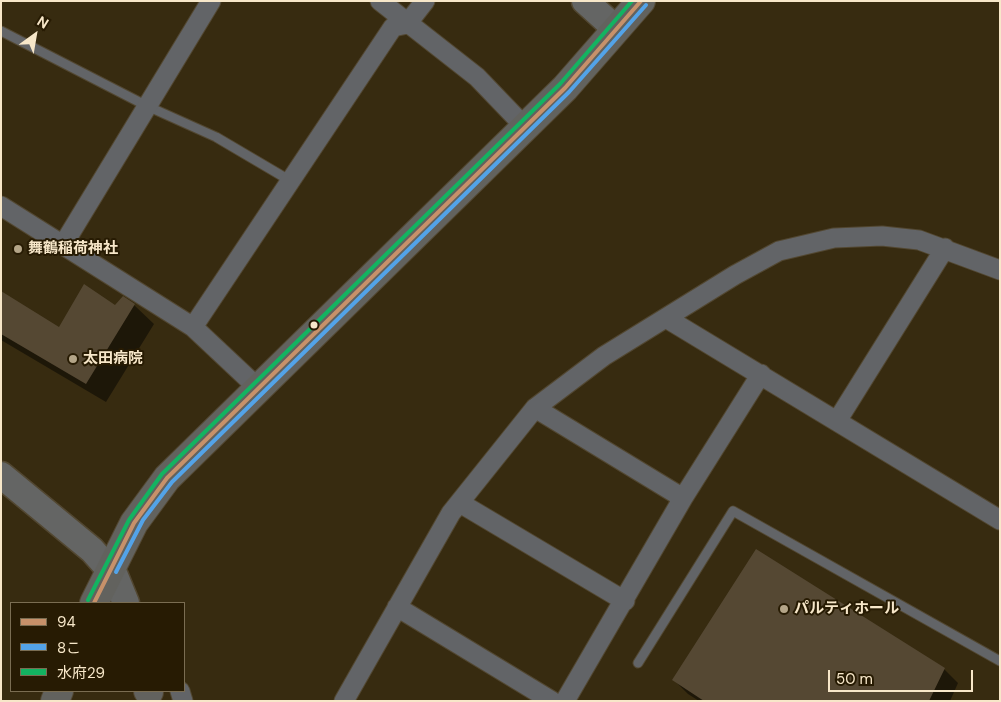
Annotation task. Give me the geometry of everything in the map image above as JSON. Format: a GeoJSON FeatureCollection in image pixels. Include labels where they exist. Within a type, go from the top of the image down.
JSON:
{"type":"FeatureCollection","features":[{"type":"Feature","properties":{"kind":"main road"},"geometry":{"type":"LineString","coordinates":[[94,602],[138,517],[168,478],[526,128],[565,88],[641,1]]}},
{"type":"Feature","properties":{"kind":"street"},"geometry":{"type":"LineString","coordinates":[[63,245],[211,1]]}},
{"type":"Feature","properties":{"kind":"street"},"geometry":{"type":"LineString","coordinates":[[380,1],[477,77],[526,128]]}},
{"type":"Feature","properties":{"kind":"street"},"geometry":{"type":"LineString","coordinates":[[193,327],[289,180],[393,27],[407,24],[425,1]]}},
{"type":"Feature","properties":{"kind":"street"},"geometry":{"type":"LineString","coordinates":[[585,1],[616,29]]}},
{"type":"Feature","properties":{"kind":"street"},"geometry":{"type":"LineString","coordinates":[[1,206],[193,327],[258,388]]}},
{"type":"Feature","properties":{"kind":"street"},"geometry":{"type":"LineString","coordinates":[[344,701],[451,513],[535,408],[604,356],[779,251],[834,238],[882,236],[919,240],[945,248],[1000,270]]}},
{"type":"Feature","properties":{"kind":"street"},"geometry":{"type":"LineString","coordinates":[[837,421],[945,248]]}},
{"type":"Feature","properties":{"kind":"street"},"geometry":{"type":"LineString","coordinates":[[666,318],[1000,520]]}},
{"type":"Feature","properties":{"kind":"street"},"geometry":{"type":"LineString","coordinates":[[564,701],[625,601],[684,498],[761,374]]}},
{"type":"Feature","properties":{"kind":"street"},"geometry":{"type":"LineString","coordinates":[[535,408],[684,498]]}},
{"type":"Feature","properties":{"kind":"street"},"geometry":{"type":"LineString","coordinates":[[1,475],[75,533],[110,569],[120,586],[126,602]]}},
{"type":"Feature","properties":{"kind":"street"},"geometry":{"type":"LineString","coordinates":[[460,502],[625,601]]}},
{"type":"Feature","properties":{"kind":"street"},"geometry":{"type":"LineString","coordinates":[[397,607],[552,701]]}},
{"type":"Feature","properties":{"kind":"lane"},"geometry":{"type":"LineString","coordinates":[[1,31],[147,106],[216,137],[289,180]]}},
{"type":"Feature","properties":{"kind":"lane"},"geometry":{"type":"LineString","coordinates":[[638,663],[732,511],[1000,661]]}},
{"type":"Feature","properties":{"kind":"building","name":"太田病院"},"geometry":{"type":"Polygon","coordinates":[[[84,284],[115,305],[123,296],[135,304],[86,384],[1,334],[1,291],[59,327],[84,284]]]}},
{"type":"Feature","properties":{"kind":"building","name":"パルティホール"},"geometry":{"type":"Polygon","coordinates":[[[756,549],[945,668],[929,701],[704,701],[672,680],[756,549]]]}},
{"type":"Feature","properties":{"kind":"transit line","name":"水府29"},"geometry":{"type":"LineString","coordinates":[[88,600],[129,520],[162,474],[560,84],[632,1]]}},
{"type":"Feature","properties":{"kind":"transit line","name":"94"},"geometry":{"type":"LineString","coordinates":[[94,602],[134,523],[167,478],[565,88],[641,1]]}},
{"type":"Feature","properties":{"kind":"transit line","name":"8こ"},"geometry":{"type":"LineString","coordinates":[[116,572],[143,520],[172,482],[569,92],[646,5]]}},
{"type":"Feature","properties":{"kind":"place","name":"舞鶴稲荷神社"},"geometry":{"type":"Point","coordinates":[18,249]}},
{"type":"Feature","properties":{"kind":"place","name":"太田病院"},"geometry":{"type":"Point","coordinates":[73,359]}},
{"type":"Feature","properties":{"kind":"place","name":"パルティホール"},"geometry":{"type":"Point","coordinates":[784,609]}}]}
